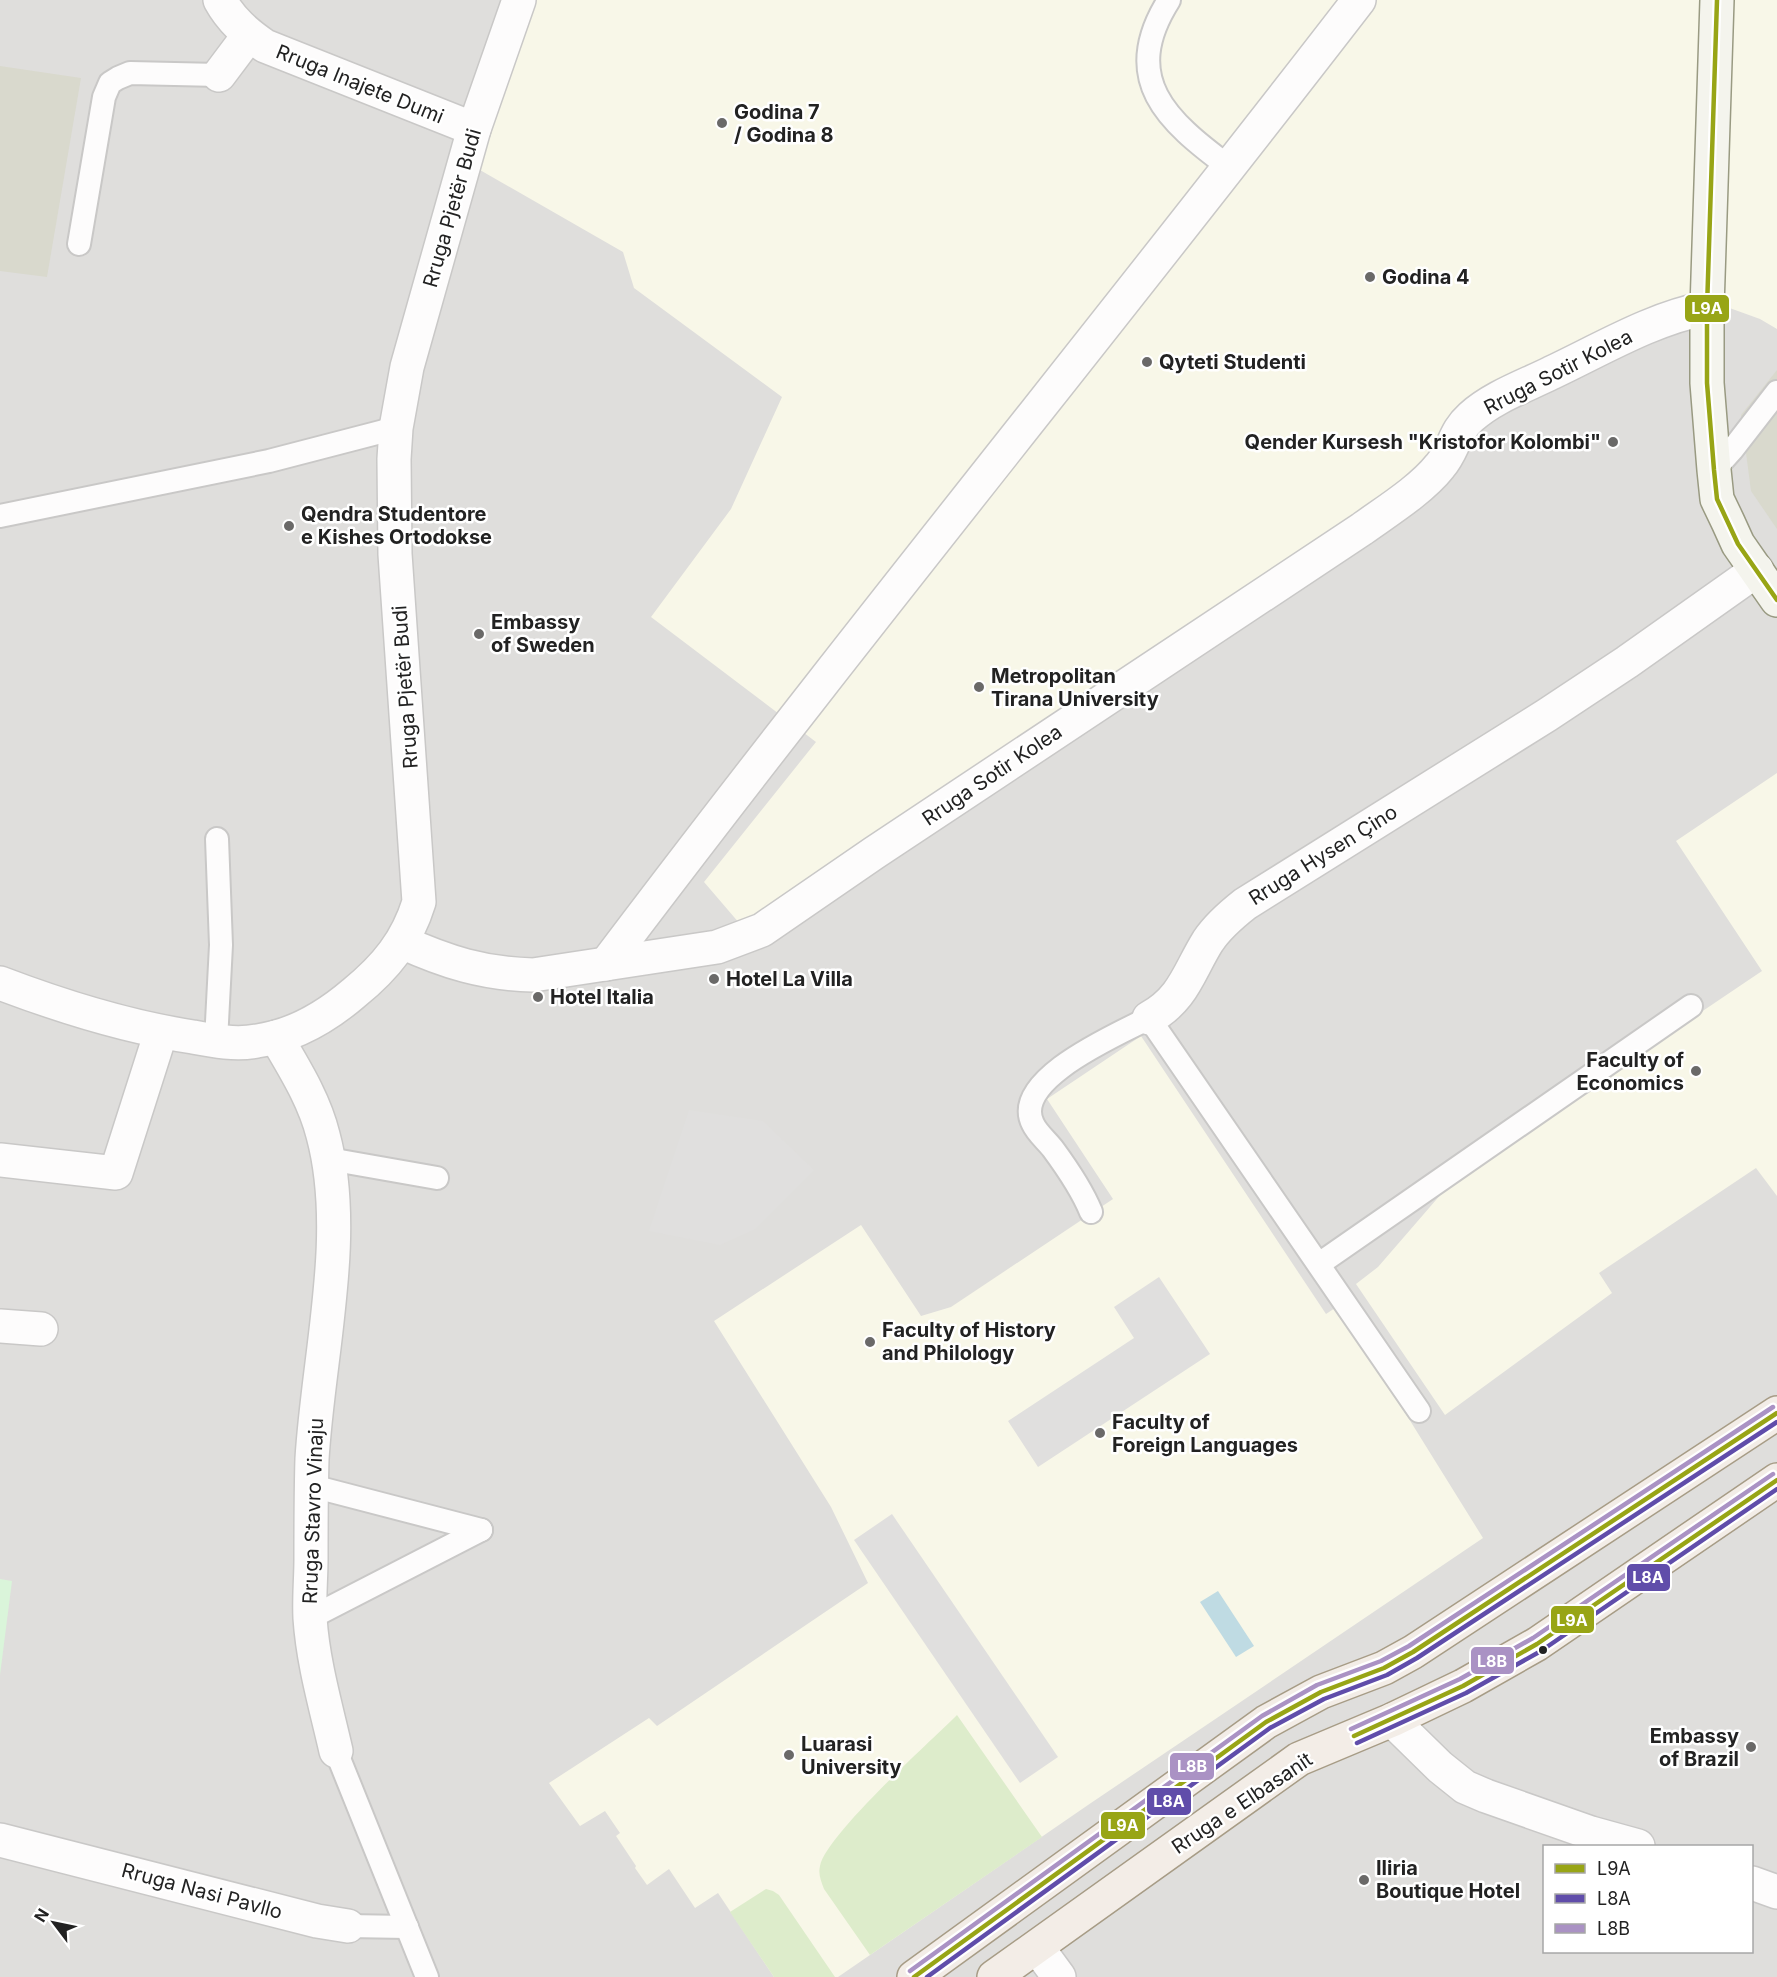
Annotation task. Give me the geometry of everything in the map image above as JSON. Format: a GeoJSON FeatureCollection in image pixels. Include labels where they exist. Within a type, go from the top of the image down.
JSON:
{"type":"FeatureCollection","features":[{"type":"Feature","properties":{"kind":"main road"},"geometry":{"type":"LineString","coordinates":[[914,1977],[1266,1722],[1321,1692],[1384,1668],[1413,1652],[1777,1413]]}},
{"type":"Feature","properties":{"kind":"main road","name":"Rruga e Elbasanit"},"geometry":{"type":"LineString","coordinates":[[994,1977],[1299,1759],[1392,1720],[1463,1686],[1537,1644],[1777,1480]]}},
{"type":"Feature","properties":{"kind":"street","name":"Rruga Inajete Dumi"},"geometry":{"type":"LineString","coordinates":[[220,0],[232,18],[249,35],[265,46],[474,129]]}},
{"type":"Feature","properties":{"kind":"street","name":"Rruga Pjetër Budi"},"geometry":{"type":"LineString","coordinates":[[0,983],[72,1009],[161,1032],[216,1041],[256,1041],[302,1028],[333,1011],[383,966],[412,926],[419,902],[393,517],[396,428],[407,367],[474,129],[519,0]]}},
{"type":"Feature","properties":{"kind":"street"},"geometry":{"type":"LineString","coordinates":[[606,964],[780,736],[1359,0]]}},
{"type":"Feature","properties":{"kind":"street"},"geometry":{"type":"LineString","coordinates":[[1717,0],[1707,308],[1707,383],[1714,470],[1717,499],[1738,544],[1777,600]]}},
{"type":"Feature","properties":{"kind":"street"},"geometry":{"type":"LineString","coordinates":[[219,75],[249,35]]}},
{"type":"Feature","properties":{"kind":"street","name":"Rruga Sotir Kolea"},"geometry":{"type":"LineString","coordinates":[[402,942],[466,967],[511,975],[552,973],[717,947],[762,930],[1371,522],[1440,467],[1448,455],[1455,435],[1472,415],[1505,395],[1650,325],[1707,308]]}},
{"type":"Feature","properties":{"kind":"street","name":"Rruga Hysen Çino"},"geometry":{"type":"LineString","coordinates":[[1149,1018],[1165,1008],[1179,994],[1208,941],[1226,918],[1245,904],[1547,715],[1627,662],[1757,570]]}},
{"type":"Feature","properties":{"kind":"street"},"geometry":{"type":"LineString","coordinates":[[0,1160],[116,1173],[161,1032]]}},
{"type":"Feature","properties":{"kind":"street","name":"Rruga Stavro Vinaju"},"geometry":{"type":"LineString","coordinates":[[276,1037],[315,1110],[329,1159],[333,1222],[331,1277],[317,1399],[312,1486],[310,1618],[318,1674],[336,1751]]}},
{"type":"Feature","properties":{"kind":"street"},"geometry":{"type":"LineString","coordinates":[[0,1326],[41,1329]]}},
{"type":"Feature","properties":{"kind":"street"},"geometry":{"type":"LineString","coordinates":[[1392,1720],[1440,1767],[1465,1787],[1570,1826],[1635,1845]]}},
{"type":"Feature","properties":{"kind":"street","name":"Rruga Nasi Pavllo"},"geometry":{"type":"LineString","coordinates":[[0,1840],[317,1921],[348,1926]]}},
{"type":"Feature","properties":{"kind":"street"},"geometry":{"type":"LineString","coordinates":[[1753,1883],[1777,1892]]}},
{"type":"Feature","properties":{"kind":"street"},"geometry":{"type":"LineString","coordinates":[[1036,1947],[1059,1977]]}},
{"type":"Feature","properties":{"kind":"lane"},"geometry":{"type":"LineString","coordinates":[[1169,0],[1158,20],[1149,49],[1148,64],[1154,89],[1166,111],[1177,124],[1229,167]]}},
{"type":"Feature","properties":{"kind":"lane"},"geometry":{"type":"LineString","coordinates":[[79,244],[101,109],[110,83],[130,73],[219,75]]}},
{"type":"Feature","properties":{"kind":"lane"},"geometry":{"type":"LineString","coordinates":[[1714,470],[1777,392]]}},
{"type":"Feature","properties":{"kind":"lane"},"geometry":{"type":"LineString","coordinates":[[0,516],[269,461],[396,428]]}},
{"type":"Feature","properties":{"kind":"lane"},"geometry":{"type":"LineString","coordinates":[[216,1041],[221,945],[217,838]]}},
{"type":"Feature","properties":{"kind":"lane"},"geometry":{"type":"LineString","coordinates":[[1319,1264],[1691,1006]]}},
{"type":"Feature","properties":{"kind":"lane"},"geometry":{"type":"LineString","coordinates":[[1149,1018],[1419,1411]]}},
{"type":"Feature","properties":{"kind":"lane","name":"Rruga Hysen Çino"},"geometry":{"type":"LineString","coordinates":[[1092,1212],[1061,1161],[1033,1125],[1030,1112],[1032,1103],[1043,1083],[1076,1056],[1149,1018]]}},
{"type":"Feature","properties":{"kind":"lane"},"geometry":{"type":"LineString","coordinates":[[329,1159],[437,1178]]}},
{"type":"Feature","properties":{"kind":"lane"},"geometry":{"type":"LineString","coordinates":[[310,1618],[481,1530],[312,1486]]}},
{"type":"Feature","properties":{"kind":"lane","name":"Rruga Stavro Vinaju"},"geometry":{"type":"LineString","coordinates":[[336,1751],[427,1977]]}},
{"type":"Feature","properties":{"kind":"lane","name":"Rruga Nasi Pavllo"},"geometry":{"type":"LineString","coordinates":[[348,1926],[407,1927]]}},
{"type":"Feature","properties":{"kind":"shaded area"},"geometry":{"type":"Polygon","coordinates":[[[0,0],[1777,0],[1777,1977],[0,1977],[0,0]]]}},
{"type":"Feature","properties":{"kind":"shaded area","name":"Qyteti Studenti"},"geometry":{"type":"Polygon","coordinates":[[[528,0],[1777,0],[1777,329],[1760,319],[1713,302],[1493,394],[1418,478],[740,924],[704,882],[816,742],[651,617],[731,509],[782,397],[634,288],[623,252],[473,166],[528,0]]]}},
{"type":"Feature","properties":{"kind":"shaded area"},"geometry":{"type":"Polygon","coordinates":[[[0,66],[81,78],[47,277],[0,271],[0,66]]]}},
{"type":"Feature","properties":{"kind":"shaded area"},"geometry":{"type":"Polygon","coordinates":[[[1777,370],[1777,529],[1751,491],[1741,415],[1777,370]]]}},
{"type":"Feature","properties":{"kind":"shaded area","name":"Faculty of Economics"},"geometry":{"type":"Polygon","coordinates":[[[1777,773],[1777,1196],[1756,1168],[1599,1273],[1612,1293],[1445,1415],[1356,1284],[1378,1267],[1455,1178],[1762,971],[1676,841],[1777,773]]]}},
{"type":"Feature","properties":{"kind":"shaded area","name":"Faculty of Foreign Languages"},"geometry":{"type":"Polygon","coordinates":[[[1141,1036],[1326,1314],[1335,1308],[1409,1419],[1483,1538],[838,1977],[774,1977],[718,1893],[695,1908],[669,1869],[647,1885],[616,1836],[620,1833],[605,1811],[580,1826],[549,1783],[649,1718],[657,1726],[868,1583],[831,1507],[714,1321],[861,1225],[921,1316],[951,1307],[1113,1199],[1047,1099],[1141,1036]]]}},
{"type":"Feature","properties":{"kind":"shaded area"},"geometry":{"type":"Polygon","coordinates":[[[689,1110],[763,1121],[814,1170],[755,1229],[720,1245],[649,1231],[689,1110]]]}},
{"type":"Feature","properties":{"kind":"shaded area"},"geometry":{"type":"Polygon","coordinates":[[[1159,1277],[1210,1354],[1038,1467],[1008,1421],[1134,1338],[1114,1307],[1159,1277]]]}},
{"type":"Feature","properties":{"kind":"shaded area"},"geometry":{"type":"Polygon","coordinates":[[[892,1514],[1058,1757],[1020,1783],[854,1540],[892,1514]]]}},
{"type":"Feature","properties":{"kind":"green space"},"geometry":{"type":"Polygon","coordinates":[[[0,1579],[12,1581],[0,1675],[0,1579]]]}},
{"type":"Feature","properties":{"kind":"green space"},"geometry":{"type":"Polygon","coordinates":[[[957,1715],[1042,1837],[870,1955],[824,1889],[820,1866],[840,1833],[859,1812],[957,1715]]]}},
{"type":"Feature","properties":{"kind":"green space"},"geometry":{"type":"Polygon","coordinates":[[[766,1889],[779,1895],[835,1977],[774,1977],[730,1912],[766,1889]]]}},
{"type":"Feature","properties":{"kind":"water"},"geometry":{"type":"Polygon","coordinates":[[[1218,1591],[1254,1646],[1236,1657],[1200,1602],[1218,1591]]]}},
{"type":"Feature","properties":{"kind":"transit line","name":"L9A"},"geometry":{"type":"LineString","coordinates":[[1717,0],[1707,308],[1707,383],[1714,470],[1717,499],[1738,544],[1777,600]]}},
{"type":"Feature","properties":{"kind":"transit line","name":"L8B"},"geometry":{"type":"LineString","coordinates":[[910,1971],[1262,1716],[1317,1685],[1381,1661],[1409,1646],[1773,1407]]}},
{"type":"Feature","properties":{"kind":"transit line","name":"L9A"},"geometry":{"type":"LineString","coordinates":[[914,1977],[1266,1722],[1321,1692],[1384,1668],[1413,1652],[1777,1413]]}},
{"type":"Feature","properties":{"kind":"transit line","name":"L8A"},"geometry":{"type":"LineString","coordinates":[[927,1977],[1270,1728],[1324,1699],[1387,1675],[1417,1658],[1777,1422]]}},
{"type":"Feature","properties":{"kind":"transit line","name":"L8B"},"geometry":{"type":"LineString","coordinates":[[1351,1729],[1460,1679],[1533,1638],[1773,1474]]}},
{"type":"Feature","properties":{"kind":"transit line","name":"L9A"},"geometry":{"type":"LineString","coordinates":[[1354,1736],[1463,1686],[1537,1644],[1777,1480]]}},
{"type":"Feature","properties":{"kind":"transit line","name":"L8A"},"geometry":{"type":"LineString","coordinates":[[1357,1743],[1466,1693],[1541,1651],[1777,1489]]}},
{"type":"Feature","properties":{"kind":"place","name":"Godina 7 / Godina 8"},"geometry":{"type":"Point","coordinates":[722,123]}},
{"type":"Feature","properties":{"kind":"place","name":"Godina 4"},"geometry":{"type":"Point","coordinates":[1370,277]}},
{"type":"Feature","properties":{"kind":"place","name":"Qyteti Studenti"},"geometry":{"type":"Point","coordinates":[1147,362]}},
{"type":"Feature","properties":{"kind":"place","name":"Qender Kursesh \"Kristofor Kolombi\""},"geometry":{"type":"Point","coordinates":[1613,442]}},
{"type":"Feature","properties":{"kind":"place","name":"Qendra Studentore e Kishes Ortodokse"},"geometry":{"type":"Point","coordinates":[289,526]}},
{"type":"Feature","properties":{"kind":"place","name":"Embassy of Sweden"},"geometry":{"type":"Point","coordinates":[479,634]}},
{"type":"Feature","properties":{"kind":"place","name":"Metropolitan Tirana University"},"geometry":{"type":"Point","coordinates":[979,687]}},
{"type":"Feature","properties":{"kind":"place","name":"Hotel La Villa"},"geometry":{"type":"Point","coordinates":[714,979]}},
{"type":"Feature","properties":{"kind":"place","name":"Hotel Italia"},"geometry":{"type":"Point","coordinates":[538,997]}},
{"type":"Feature","properties":{"kind":"place","name":"Faculty of Economics"},"geometry":{"type":"Point","coordinates":[1696,1071]}},
{"type":"Feature","properties":{"kind":"place","name":"Faculty of History and Philology"},"geometry":{"type":"Point","coordinates":[870,1342]}},
{"type":"Feature","properties":{"kind":"place","name":"Faculty of Foreign Languages"},"geometry":{"type":"Point","coordinates":[1100,1433]}},
{"type":"Feature","properties":{"kind":"place","name":"Embassy of Brazil"},"geometry":{"type":"Point","coordinates":[1751,1747]}},
{"type":"Feature","properties":{"kind":"place","name":"Luarasi University"},"geometry":{"type":"Point","coordinates":[789,1755]}},
{"type":"Feature","properties":{"kind":"place","name":"Iliria Boutique Hotel"},"geometry":{"type":"Point","coordinates":[1364,1880]}}]}
